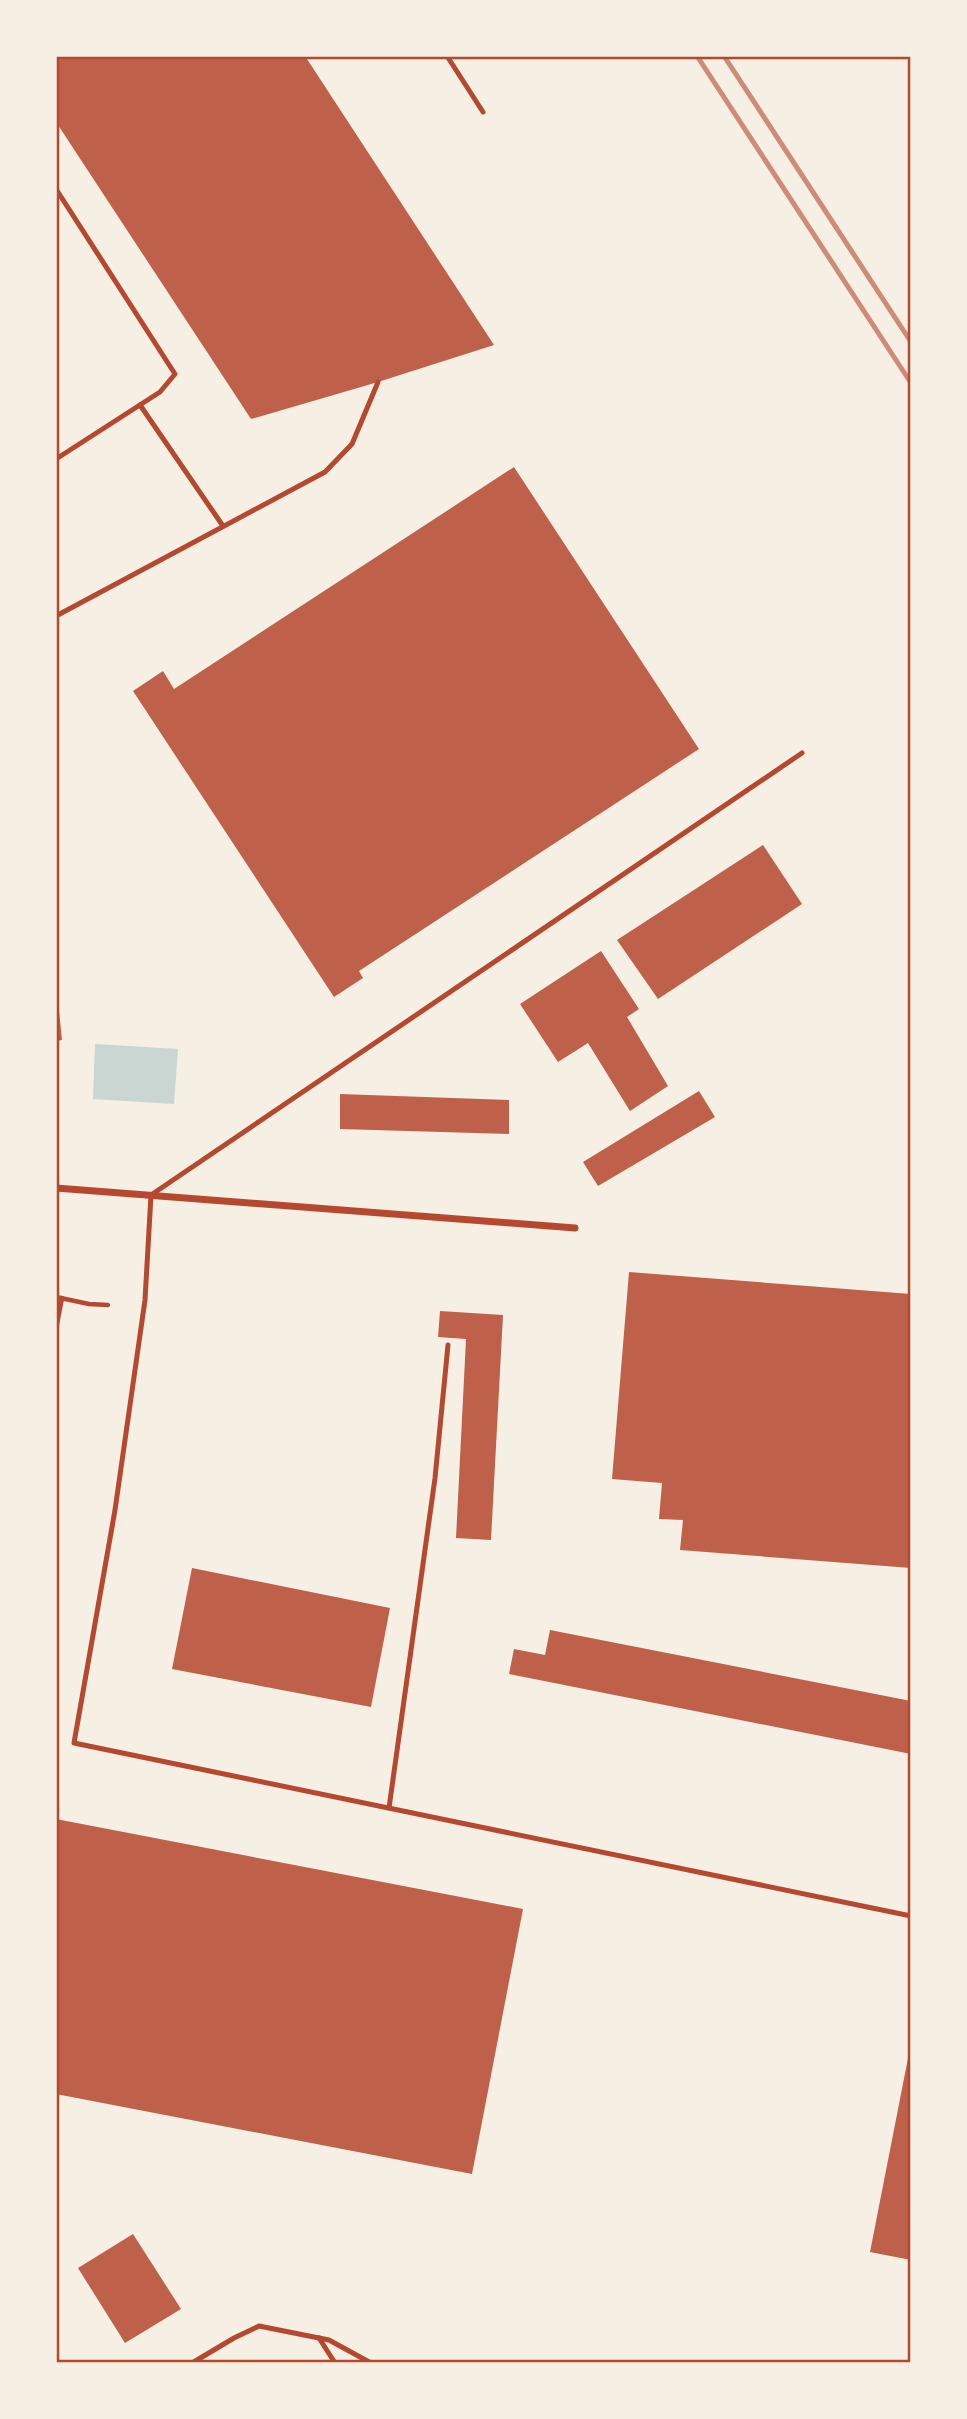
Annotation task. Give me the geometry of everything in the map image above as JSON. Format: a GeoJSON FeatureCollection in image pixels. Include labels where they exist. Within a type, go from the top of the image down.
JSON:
{"type":"FeatureCollection","features":[{"type":"Feature","properties":{"kind":"street"},"geometry":{"type":"LineString","coordinates":[[56,1188],[575,1228]]}},
{"type":"Feature","properties":{"kind":"lane"},"geometry":{"type":"LineString","coordinates":[[447,56],[483,112]]}},
{"type":"Feature","properties":{"kind":"lane"},"geometry":{"type":"LineString","coordinates":[[56,189],[175,374],[160,391],[56,459]]}},
{"type":"Feature","properties":{"kind":"lane"},"geometry":{"type":"LineString","coordinates":[[56,616],[325,472],[352,444],[378,382]]}},
{"type":"Feature","properties":{"kind":"lane"},"geometry":{"type":"LineString","coordinates":[[140,405],[223,526]]}},
{"type":"Feature","properties":{"kind":"lane"},"geometry":{"type":"LineString","coordinates":[[802,752],[151,1195],[145,1300],[115,1510],[74,1743],[911,1916]]}},
{"type":"Feature","properties":{"kind":"lane"},"geometry":{"type":"LineString","coordinates":[[389,1808],[435,1478],[448,1345]]}},
{"type":"Feature","properties":{"kind":"lane"},"geometry":{"type":"LineString","coordinates":[[192,2363],[259,2326],[329,2340],[371,2363]]}},
{"type":"Feature","properties":{"kind":"lane"},"geometry":{"type":"LineString","coordinates":[[319,2338],[335,2363]]}},
{"type":"Feature","properties":{"kind":"path"},"geometry":{"type":"LineString","coordinates":[[56,1329],[59,1298],[108,1304]]}},
{"type":"Feature","properties":{"kind":"shaded area"},"geometry":{"type":"Polygon","coordinates":[[[95,1044],[178,1049],[174,1104],[93,1099],[95,1044]]]}},
{"type":"Feature","properties":{"kind":"building"},"geometry":{"type":"Polygon","coordinates":[[[56,56],[305,56],[494,345],[251,419],[56,122],[56,56]]]}},
{"type":"Feature","properties":{"kind":"building"},"geometry":{"type":"Polygon","coordinates":[[[514,467],[699,749],[359,971],[363,978],[334,997],[133,691],[163,671],[174,689],[514,467]]]}},
{"type":"Feature","properties":{"kind":"building"},"geometry":{"type":"Polygon","coordinates":[[[763,845],[802,904],[658,999],[617,940],[763,845]]]}},
{"type":"Feature","properties":{"kind":"building"},"geometry":{"type":"Polygon","coordinates":[[[601,951],[639,1009],[627,1017],[668,1086],[630,1111],[588,1043],[558,1062],[520,1004],[601,951]]]}},
{"type":"Feature","properties":{"kind":"building"},"geometry":{"type":"Polygon","coordinates":[[[56,1001],[62,1040],[56,1041],[56,1001]]]}},
{"type":"Feature","properties":{"kind":"building"},"geometry":{"type":"Polygon","coordinates":[[[699,1091],[715,1117],[598,1186],[583,1162],[699,1091]]]}},
{"type":"Feature","properties":{"kind":"building"},"geometry":{"type":"Polygon","coordinates":[[[340,1094],[509,1100],[509,1134],[340,1129],[340,1094]]]}},
{"type":"Feature","properties":{"kind":"building"},"geometry":{"type":"Polygon","coordinates":[[[629,1272],[911,1294],[911,1568],[680,1550],[683,1520],[659,1519],[662,1483],[612,1479],[629,1272]]]}},
{"type":"Feature","properties":{"kind":"building"},"geometry":{"type":"Polygon","coordinates":[[[440,1311],[503,1315],[491,1540],[456,1538],[466,1339],[438,1337],[440,1311]]]}},
{"type":"Feature","properties":{"kind":"building"},"geometry":{"type":"Polygon","coordinates":[[[192,1568],[390,1608],[371,1707],[172,1669],[192,1568]]]}},
{"type":"Feature","properties":{"kind":"building"},"geometry":{"type":"Polygon","coordinates":[[[550,1630],[911,1701],[911,1754],[509,1674],[514,1649],[545,1655],[550,1630]]]}},
{"type":"Feature","properties":{"kind":"building"},"geometry":{"type":"Polygon","coordinates":[[[56,1819],[523,1909],[472,2174],[56,2094],[56,1819]]]}},
{"type":"Feature","properties":{"kind":"building"},"geometry":{"type":"Polygon","coordinates":[[[911,2049],[911,2260],[870,2252],[911,2049]]]}},
{"type":"Feature","properties":{"kind":"building"},"geometry":{"type":"Polygon","coordinates":[[[133,2234],[181,2309],[125,2343],[78,2268],[133,2234]]]}},
{"type":"Feature","properties":{"kind":"railway"},"geometry":{"type":"LineString","coordinates":[[697,56],[911,383]]}},
{"type":"Feature","properties":{"kind":"railway"},"geometry":{"type":"LineString","coordinates":[[724,56],[911,342]]}}]}
